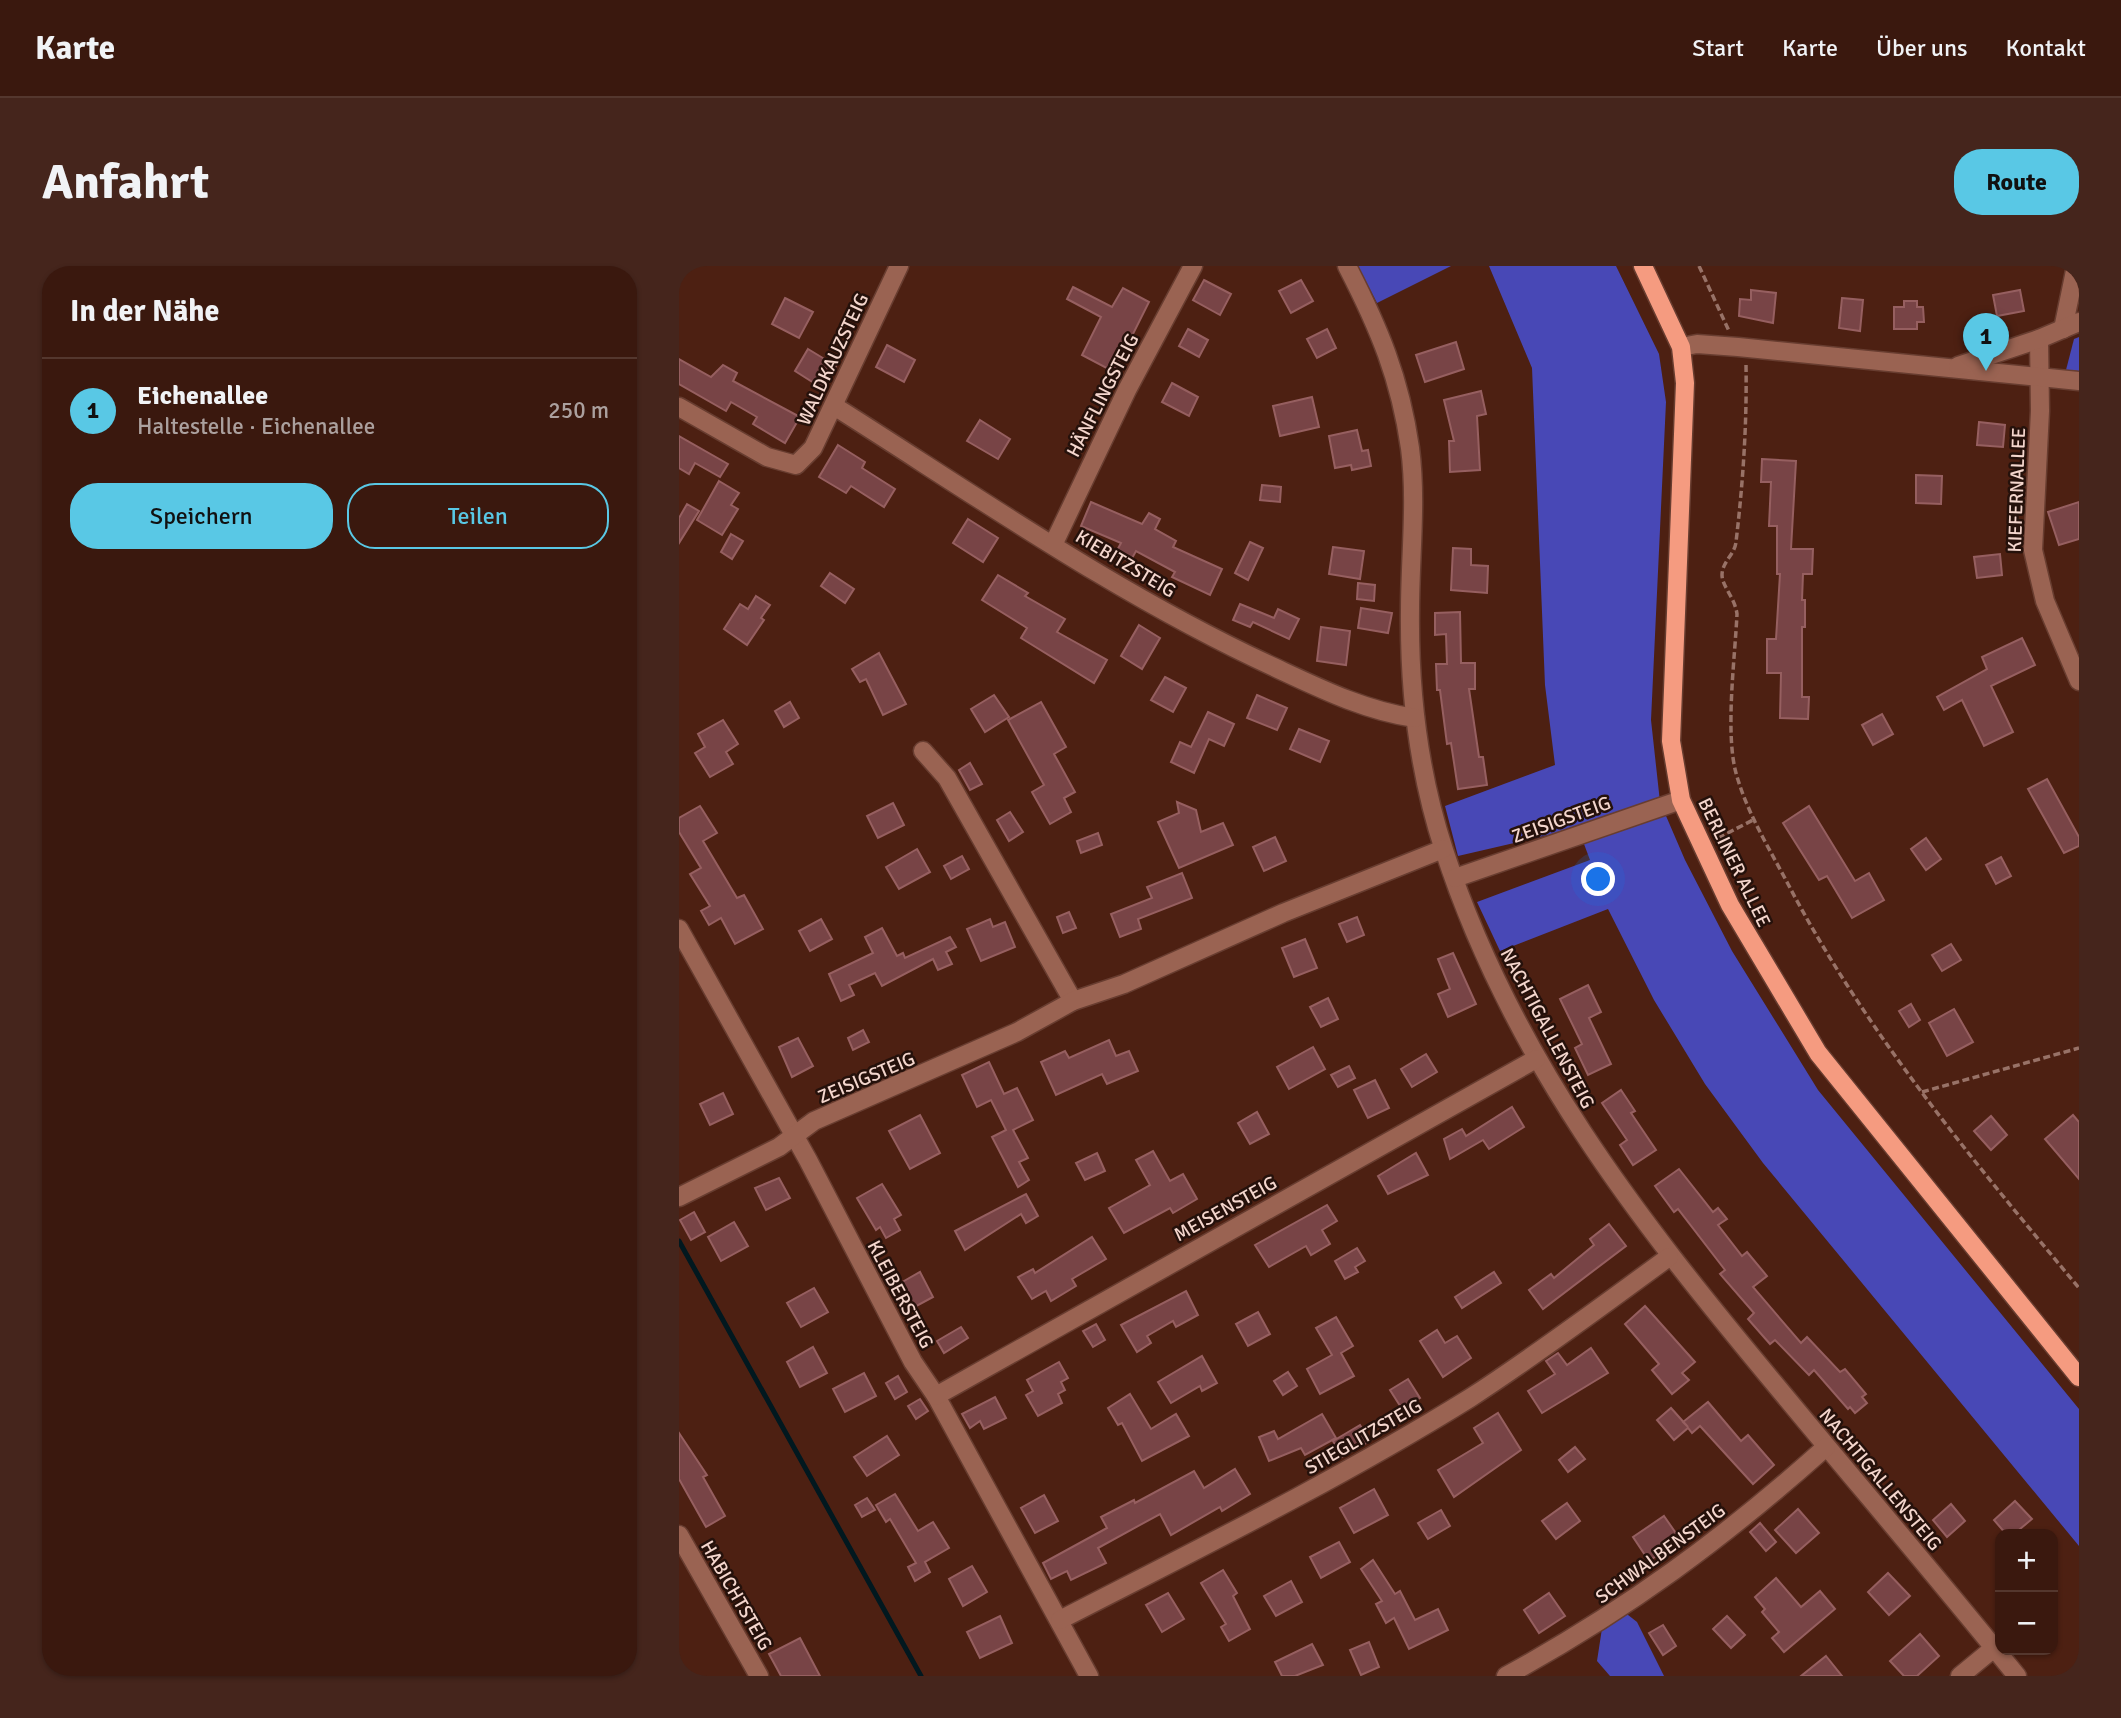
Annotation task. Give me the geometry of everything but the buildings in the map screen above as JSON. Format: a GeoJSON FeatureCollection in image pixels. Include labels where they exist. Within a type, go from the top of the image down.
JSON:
{"type":"FeatureCollection","features":[{"type":"Feature","properties":{"kind":"main road","name":"BERLINER ALLEE"},"geometry":{"type":"LineString","coordinates":[[1643,266],[1681,347],[1685,383],[1685,446],[1671,741],[1681,800],[1730,905],[1818,1053],[2079,1377]]}},
{"type":"Feature","properties":{"kind":"street","name":"WALDKAUZSTEIG"},"geometry":{"type":"LineString","coordinates":[[679,407],[767,457],[796,465],[813,448],[899,266]]}},
{"type":"Feature","properties":{"kind":"street","name":"HÄNFLINGSTEIG"},"geometry":{"type":"LineString","coordinates":[[1053,545],[1127,390],[1193,266]]}},
{"type":"Feature","properties":{"kind":"street","name":"NACHTIGALLENSTEIG"},"geometry":{"type":"LineString","coordinates":[[1347,266],[1380,330],[1403,407],[1411,453],[1410,614],[1415,718],[1443,849],[1491,968],[1536,1059],[1582,1137],[1669,1257],[2017,1676]]}},
{"type":"Feature","properties":{"kind":"street"},"geometry":{"type":"LineString","coordinates":[[1952,368],[2071,326],[2076,266]]}},
{"type":"Feature","properties":{"kind":"street","name":"KIEFERNALLEE"},"geometry":{"type":"LineString","coordinates":[[2039,339],[2033,550],[2045,601],[2079,681]]}},
{"type":"Feature","properties":{"kind":"street"},"geometry":{"type":"LineString","coordinates":[[1681,347],[1697,344],[1738,347],[2079,381]]}},
{"type":"Feature","properties":{"kind":"street","name":"KIEBITZSTEIG"},"geometry":{"type":"LineString","coordinates":[[834,406],[1053,545],[1234,649],[1330,693],[1389,714],[1415,718]]}},
{"type":"Feature","properties":{"kind":"street"},"geometry":{"type":"LineString","coordinates":[[923,751],[947,778],[1073,1001]]}},
{"type":"Feature","properties":{"kind":"street","name":"ZEISIGSTEIG"},"geometry":{"type":"LineString","coordinates":[[1455,878],[1681,800]]}},
{"type":"Feature","properties":{"kind":"street","name":"ZEISIGSTEIG"},"geometry":{"type":"LineString","coordinates":[[679,1197],[794,1136],[814,1121],[1017,1032],[1073,1001],[1124,984],[1283,913],[1443,849]]}},
{"type":"Feature","properties":{"kind":"street","name":"KLEIBERSTEIG"},"geometry":{"type":"LineString","coordinates":[[679,929],[794,1136],[913,1362],[936,1396],[1090,1676]]}},
{"type":"Feature","properties":{"kind":"street","name":"MEISENSTEIG"},"geometry":{"type":"LineString","coordinates":[[936,1396],[1536,1059]]}},
{"type":"Feature","properties":{"kind":"street","name":"STIEGLITZSTEIG"},"geometry":{"type":"LineString","coordinates":[[1060,1620],[1320,1485],[1422,1427],[1510,1372],[1669,1257]]}},
{"type":"Feature","properties":{"kind":"street","name":"SCHWALBENSTEIG"},"geometry":{"type":"LineString","coordinates":[[1506,1676],[1652,1588],[1713,1545],[1826,1447]]}},
{"type":"Feature","properties":{"kind":"street","name":"HABICHTSTEIG"},"geometry":{"type":"LineString","coordinates":[[679,1535],[759,1676]]}},
{"type":"Feature","properties":{"kind":"street"},"geometry":{"type":"LineString","coordinates":[[1960,1676],[1994,1648]]}},
{"type":"Feature","properties":{"kind":"path"},"geometry":{"type":"LineString","coordinates":[[1699,266],[1738,347],[1746,357],[1743,471],[1736,547],[1721,572],[1722,580],[1735,599],[1737,614],[1732,730],[1735,771],[1753,820],[1822,949],[1968,1155],[2079,1288]]}},
{"type":"Feature","properties":{"kind":"path"},"geometry":{"type":"LineString","coordinates":[[1701,847],[1753,820]]}},
{"type":"Feature","properties":{"kind":"path"},"geometry":{"type":"LineString","coordinates":[[1922,1092],[2079,1048]]}},
{"type":"Feature","properties":{"kind":"shaded area"},"geometry":{"type":"Polygon","coordinates":[[[1358,266],[1451,266],[1377,303],[1358,266]]]}},
{"type":"Feature","properties":{"kind":"shaded area"},"geometry":{"type":"Polygon","coordinates":[[[1489,266],[1616,266],[1659,354],[1666,402],[1651,720],[1660,802],[1685,860],[1732,951],[1818,1090],[2079,1409],[2079,1546],[1763,1163],[1705,1084],[1654,1000],[1608,909],[1500,951],[1477,902],[1590,860],[1578,828],[1458,856],[1445,806],[1555,765],[1545,685],[1532,368],[1489,266]]]}},
{"type":"Feature","properties":{"kind":"shaded area"},"geometry":{"type":"Polygon","coordinates":[[[2079,337],[2079,371],[2066,370],[2074,339],[2079,337]]]}},
{"type":"Feature","properties":{"kind":"shaded area"},"geometry":{"type":"Polygon","coordinates":[[[1623,1611],[1637,1622],[1664,1676],[1610,1676],[1597,1661],[1603,1622],[1623,1611]]]}},
{"type":"Feature","properties":{"kind":"waterway"},"geometry":{"type":"LineString","coordinates":[[679,1241],[921,1676]]}},
{"type":"Feature","properties":{"kind":"place","name":"Eichenallee"},"geometry":{"type":"Point","coordinates":[1986,371]}}]}
